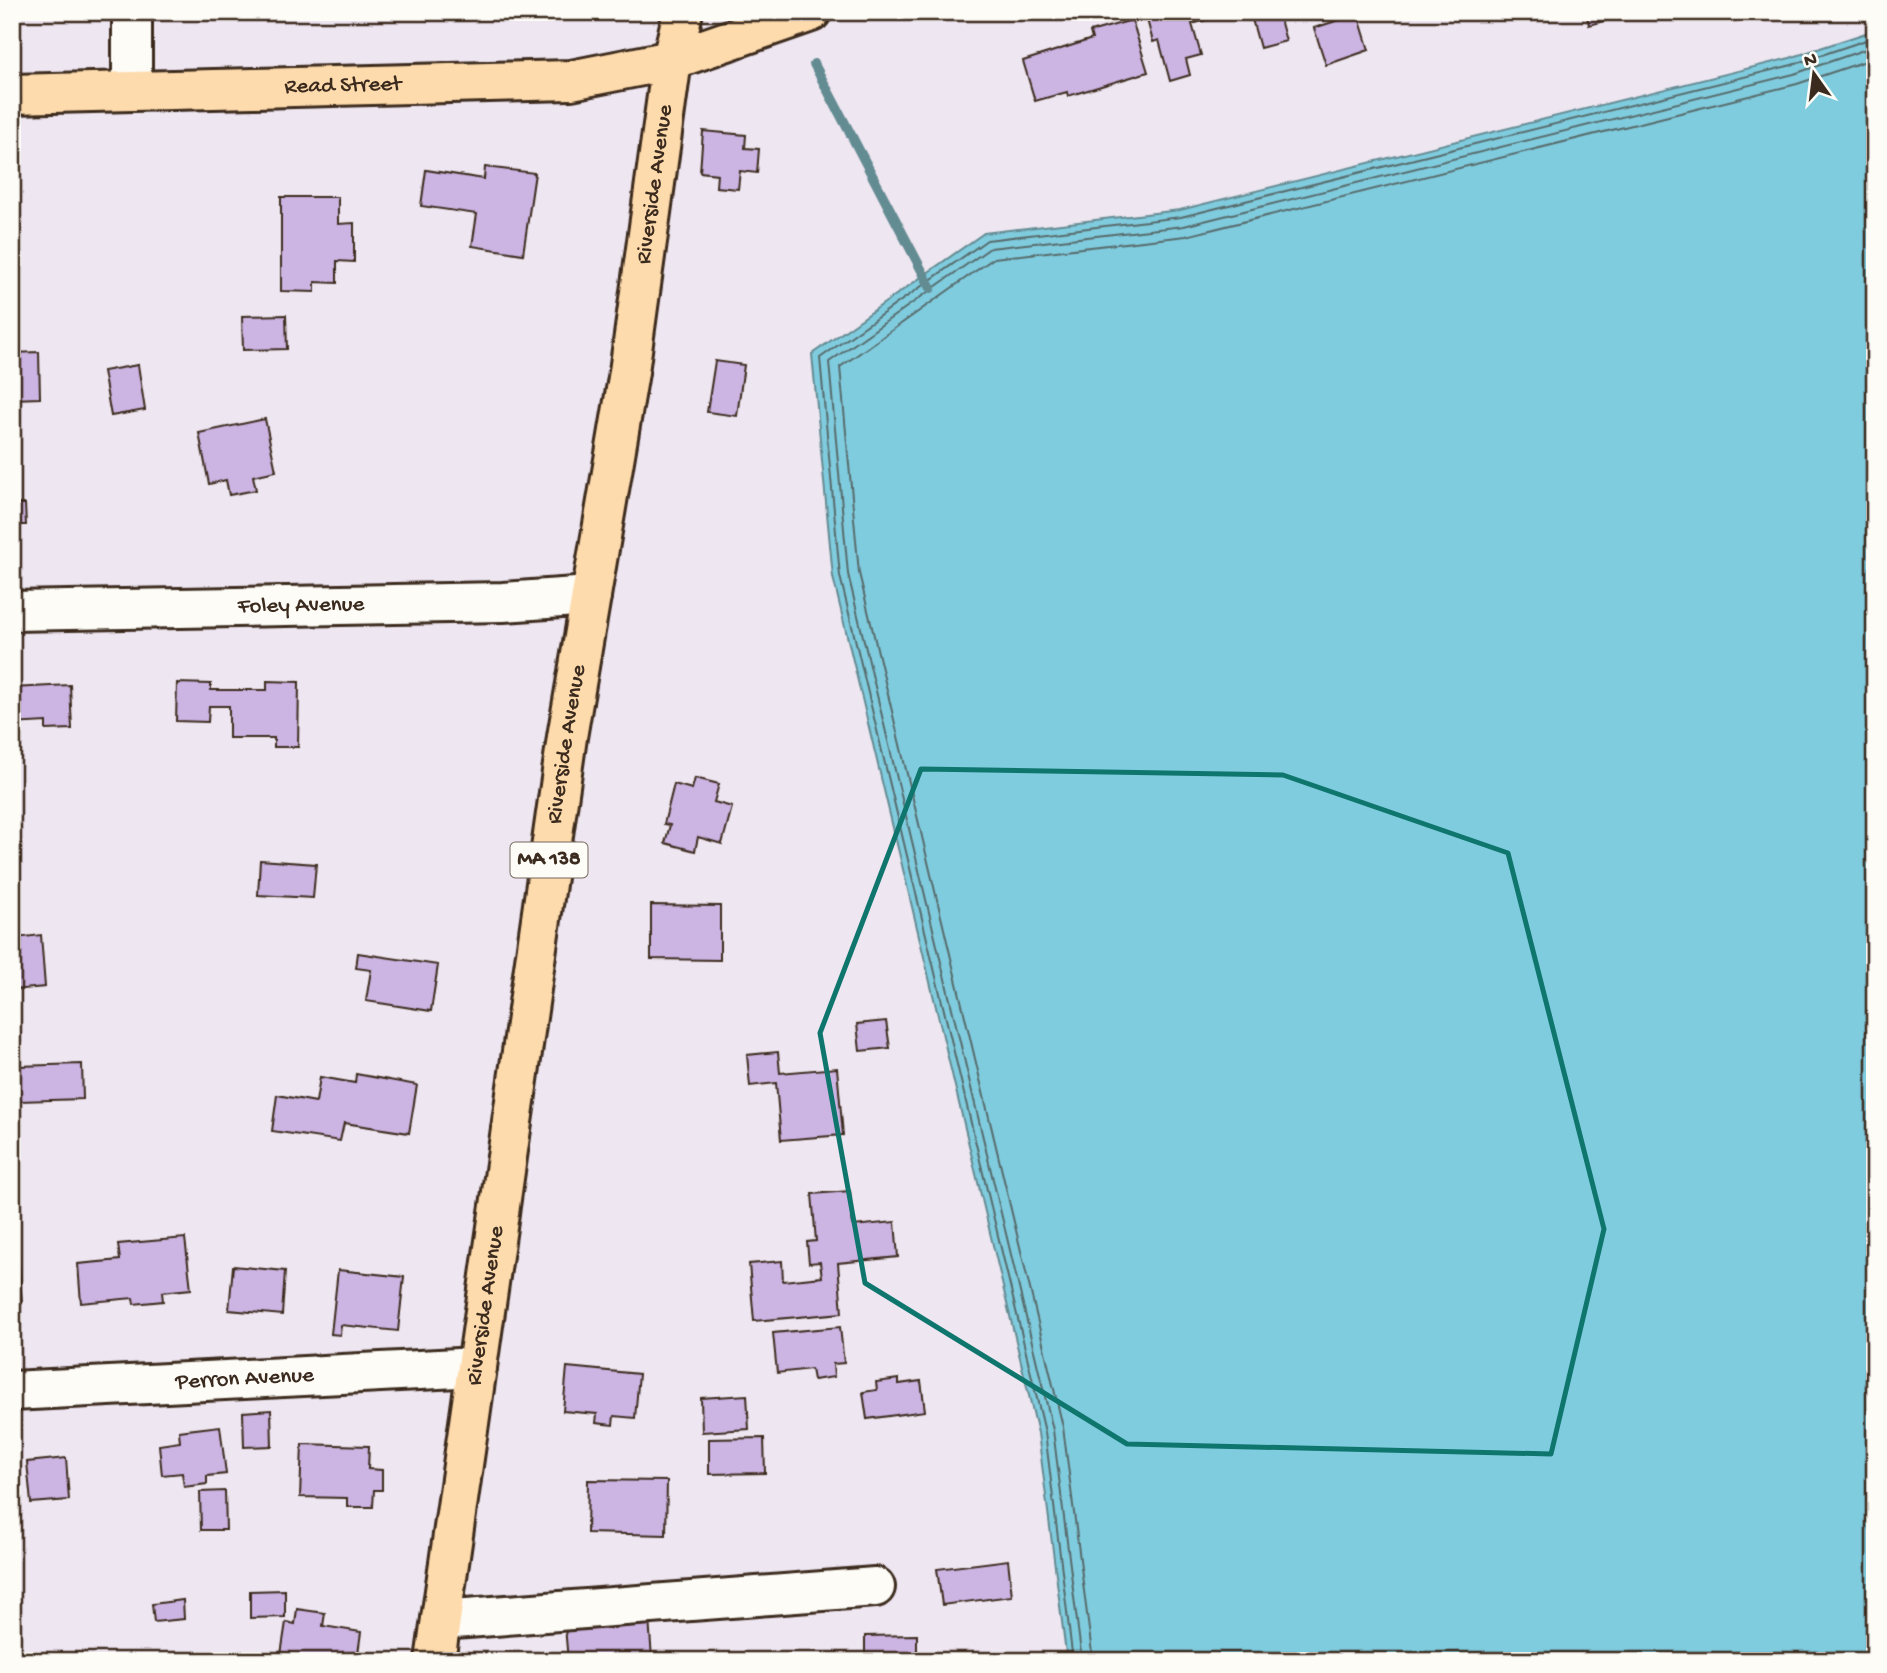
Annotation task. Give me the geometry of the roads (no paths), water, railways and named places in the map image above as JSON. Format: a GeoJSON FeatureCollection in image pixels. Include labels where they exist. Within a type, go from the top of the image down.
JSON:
{"type":"FeatureCollection","features":[{"type":"Feature","properties":{"kind":"main road","name":"MA 138"},"geometry":{"type":"LineString","coordinates":[[672,60],[682,12]]}},
{"type":"Feature","properties":{"kind":"main road"},"geometry":{"type":"LineString","coordinates":[[672,60],[811,12]]}},
{"type":"Feature","properties":{"kind":"main road","name":"Read Street"},"geometry":{"type":"LineString","coordinates":[[12,94],[571,80],[672,60]]}},
{"type":"Feature","properties":{"kind":"main road","name":"Riverside Avenue"},"geometry":{"type":"LineString","coordinates":[[435,1661],[567,737],[629,372],[672,60]]}},
{"type":"Feature","properties":{"kind":"street"},"geometry":{"type":"LineString","coordinates":[[132,12],[132,92]]}},
{"type":"Feature","properties":{"kind":"street","name":"Foley Avenue"},"geometry":{"type":"LineString","coordinates":[[12,611],[503,601],[591,596]]}},
{"type":"Feature","properties":{"kind":"street","name":"Perron Avenue"},"geometry":{"type":"LineString","coordinates":[[12,1391],[477,1367]]}},
{"type":"Feature","properties":{"kind":"street"},"geometry":{"type":"LineString","coordinates":[[441,1620],[875,1587]]}},
{"type":"Feature","properties":{"kind":"water"},"geometry":{"type":"Polygon","coordinates":[[[1875,30],[1875,1661],[1067,1661],[1038,1433],[833,577],[812,354],[984,233],[1180,210],[1790,58],[1875,30]]]}},
{"type":"Feature","properties":{"kind":"waterway"},"geometry":{"type":"LineString","coordinates":[[814,64],[931,288]]}}]}
